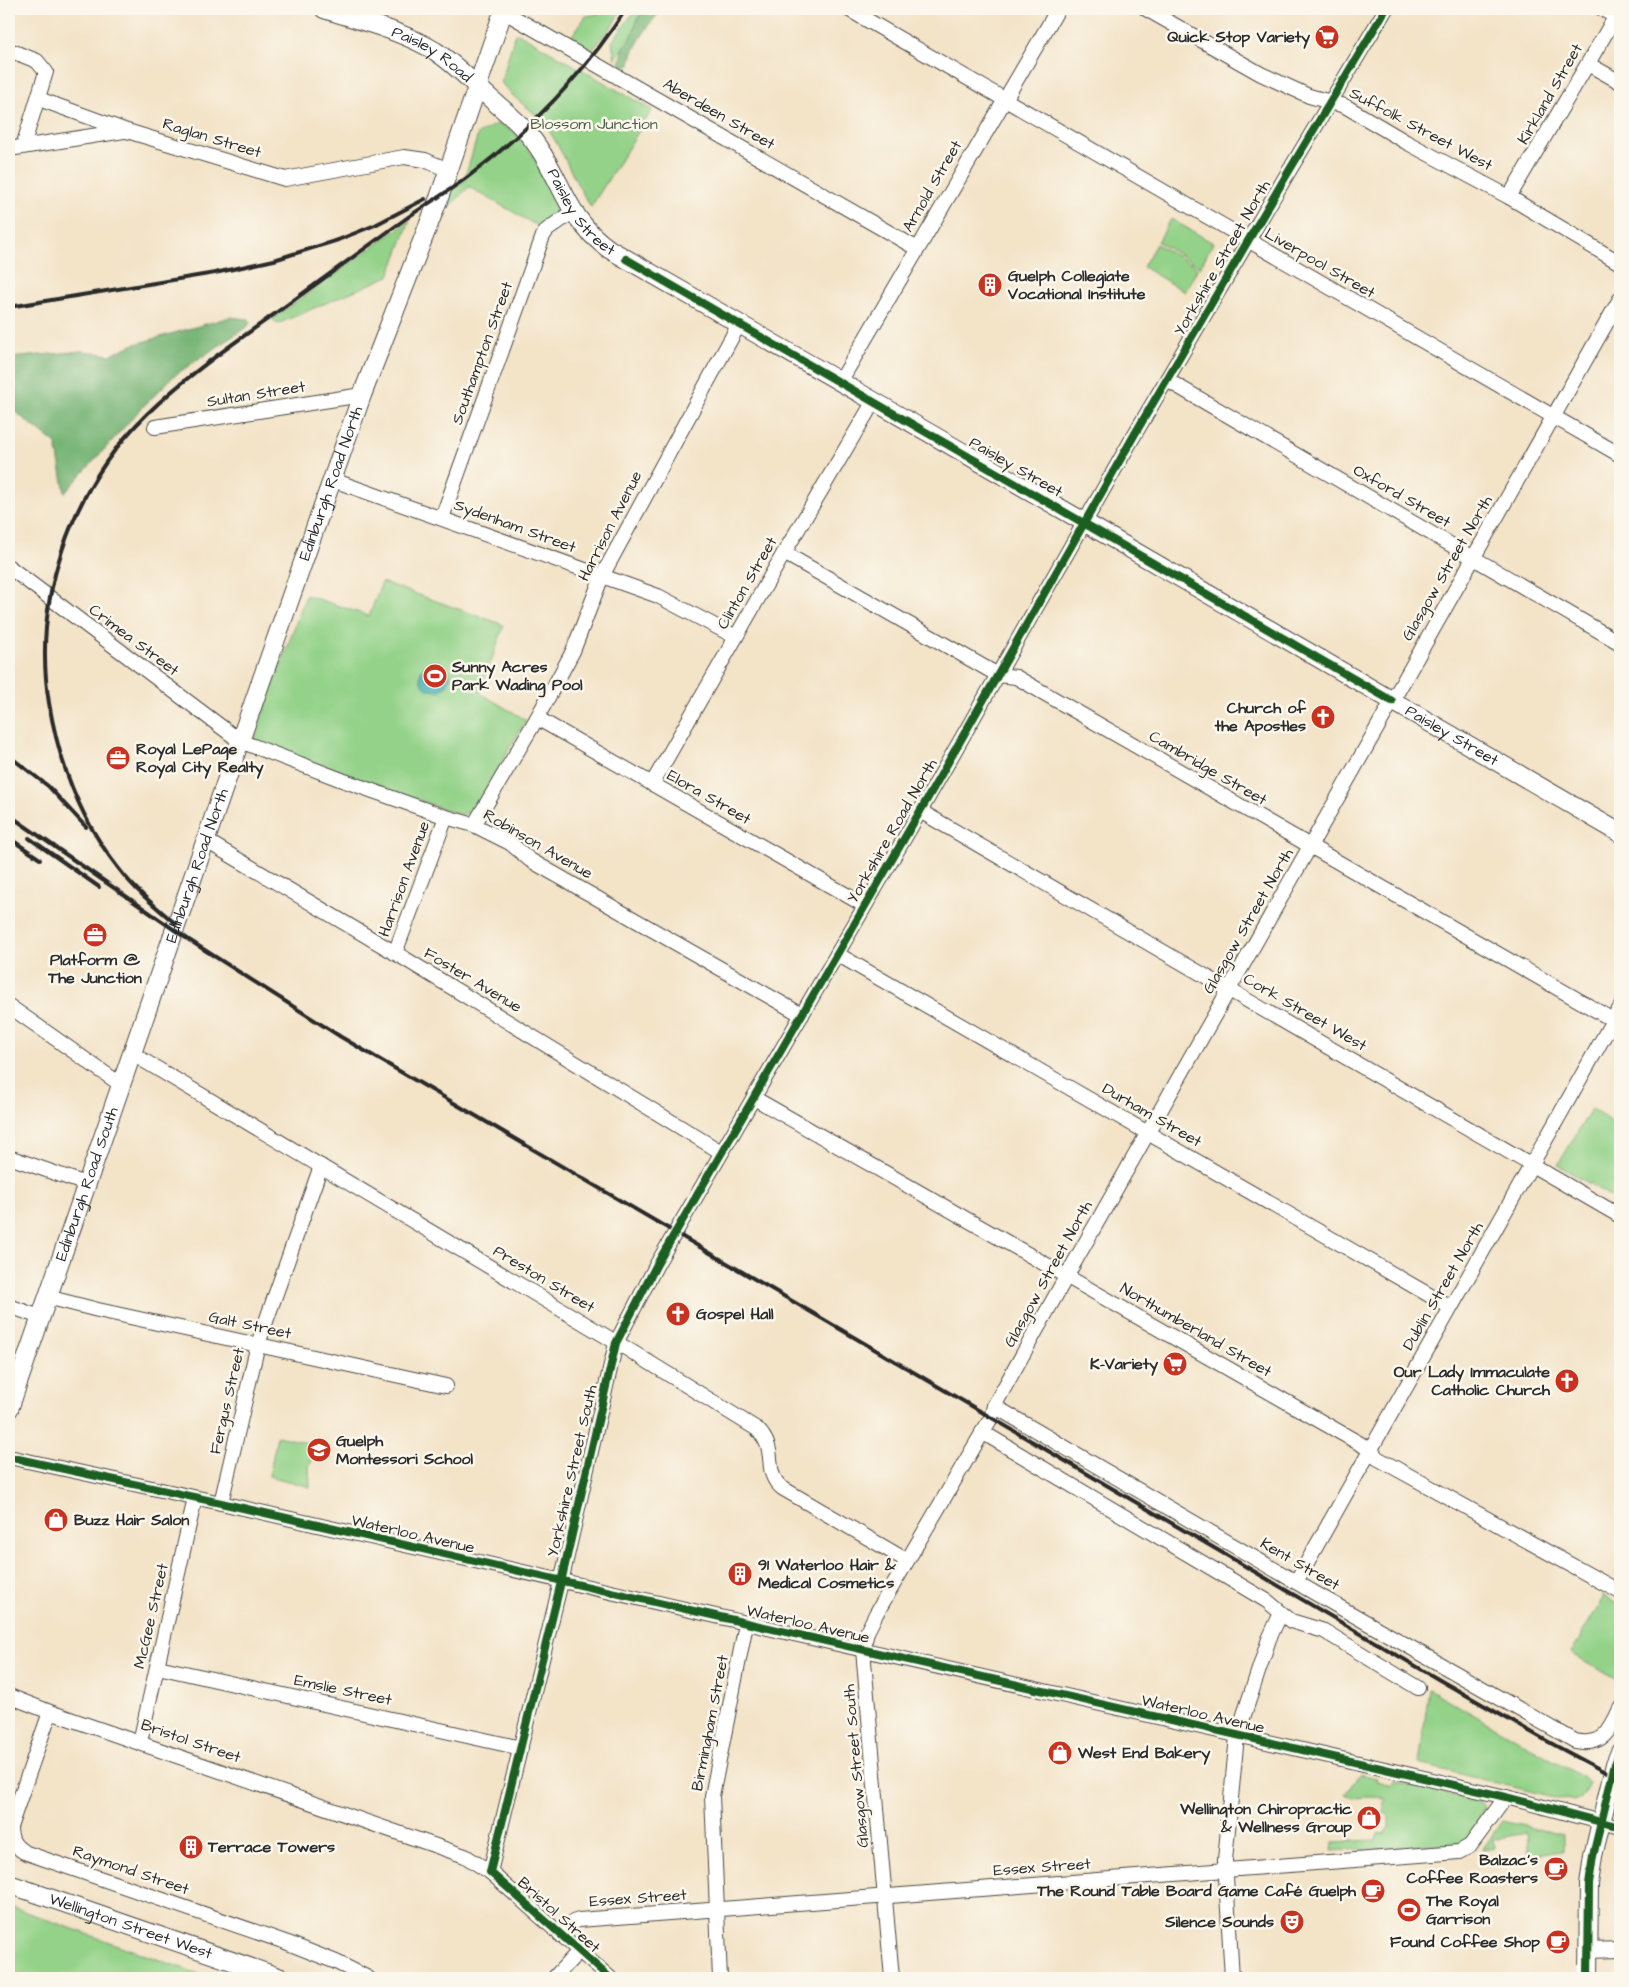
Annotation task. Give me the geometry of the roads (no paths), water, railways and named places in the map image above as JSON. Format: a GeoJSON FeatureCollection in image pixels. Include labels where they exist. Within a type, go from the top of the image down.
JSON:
{"type":"FeatureCollection","features":[{"type":"Feature","properties":{"kind":"main road","name":"Paisley Road"},"geometry":{"type":"LineString","coordinates":[[324,9],[410,38],[435,51],[460,70],[477,87]]}},
{"type":"Feature","properties":{"kind":"main road","name":"Edinburgh Road North"},"geometry":{"type":"LineString","coordinates":[[164,961],[362,396],[448,170],[504,10]]}},
{"type":"Feature","properties":{"kind":"main road","name":"Paisley Street"},"geometry":{"type":"LineString","coordinates":[[477,87],[525,130],[535,142],[572,212],[589,233],[609,249],[1085,522],[1620,833]]}},
{"type":"Feature","properties":{"kind":"main road","name":"Edinburgh Road South"},"geometry":{"type":"LineString","coordinates":[[9,1409],[164,961]]}},
{"type":"Feature","properties":{"kind":"main road"},"geometry":{"type":"LineString","coordinates":[[1588,1978],[1589,1884],[1592,1856],[1615,1764],[1620,1752]]}},
{"type":"Feature","properties":{"kind":"main road"},"geometry":{"type":"LineString","coordinates":[[1607,1796],[1620,1775]]}},
{"type":"Feature","properties":{"kind":"main road","name":"Wellington Street West"},"geometry":{"type":"LineString","coordinates":[[9,1884],[281,1978]]}},
{"type":"Feature","properties":{"kind":"street","name":"Liverpool Street"},"geometry":{"type":"LineString","coordinates":[[848,9],[1620,455]]}},
{"type":"Feature","properties":{"kind":"street","name":"Arnold Street"},"geometry":{"type":"LineString","coordinates":[[840,382],[916,248],[1058,9]]}},
{"type":"Feature","properties":{"kind":"street","name":"Suffolk Street West"},"geometry":{"type":"LineString","coordinates":[[1146,9],[1261,74],[1310,96],[1345,106],[1406,142],[1509,197],[1620,263]]}},
{"type":"Feature","properties":{"kind":"street","name":"Yorkshire Street North"},"geometry":{"type":"LineString","coordinates":[[1085,522],[1248,241],[1386,9]]}},
{"type":"Feature","properties":{"kind":"street"},"geometry":{"type":"LineString","coordinates":[[1602,9],[1618,13]]}},
{"type":"Feature","properties":{"kind":"street","name":"Aberdeen Street"},"geometry":{"type":"LineString","coordinates":[[504,10],[916,248]]}},
{"type":"Feature","properties":{"kind":"street","name":"Kirkland Street"},"geometry":{"type":"LineString","coordinates":[[1509,197],[1618,13]]}},
{"type":"Feature","properties":{"kind":"street"},"geometry":{"type":"LineString","coordinates":[[9,50],[42,64],[46,72],[39,99],[16,148]]}},
{"type":"Feature","properties":{"kind":"street"},"geometry":{"type":"LineString","coordinates":[[1588,64],[1620,82]]}},
{"type":"Feature","properties":{"kind":"street","name":"Raglan Street"},"geometry":{"type":"LineString","coordinates":[[39,99],[127,131],[285,179],[404,157],[425,160],[448,170]]}},
{"type":"Feature","properties":{"kind":"street"},"geometry":{"type":"LineString","coordinates":[[16,148],[127,131]]}},
{"type":"Feature","properties":{"kind":"street","name":"Southampton Street"},"geometry":{"type":"LineString","coordinates":[[442,518],[540,241],[547,230],[572,212]]}},
{"type":"Feature","properties":{"kind":"street","name":"Glasgow Street North"},"geometry":{"type":"LineString","coordinates":[[906,1560],[991,1418],[994,1406],[1066,1276],[1620,299]]}},
{"type":"Feature","properties":{"kind":"street","name":"Harrison Avenue"},"geometry":{"type":"LineString","coordinates":[[474,825],[537,718],[573,651],[602,576],[739,324]]}},
{"type":"Feature","properties":{"kind":"street","name":"Oxford Street"},"geometry":{"type":"LineString","coordinates":[[1167,380],[1620,643]]}},
{"type":"Feature","properties":{"kind":"street","name":"Sultan Street"},"geometry":{"type":"LineString","coordinates":[[154,427],[362,396]]}},
{"type":"Feature","properties":{"kind":"street","name":"Clinton Street"},"geometry":{"type":"LineString","coordinates":[[652,784],[784,553],[874,401]]}},
{"type":"Feature","properties":{"kind":"street","name":"Sydenham Street"},"geometry":{"type":"LineString","coordinates":[[333,480],[658,596],[736,637]]}},
{"type":"Feature","properties":{"kind":"street","name":"Yorkshire Road North"},"geometry":{"type":"LineString","coordinates":[[721,1152],[920,811],[1085,522]]}},
{"type":"Feature","properties":{"kind":"street","name":"Cambridge Street"},"geometry":{"type":"LineString","coordinates":[[784,553],[998,675],[1016,677],[1310,846],[1617,1014]]}},
{"type":"Feature","properties":{"kind":"street","name":"Crimea Street"},"geometry":{"type":"LineString","coordinates":[[9,566],[240,741]]}},
{"type":"Feature","properties":{"kind":"street","name":"Elora Street"},"geometry":{"type":"LineString","coordinates":[[537,718],[864,905]]}},
{"type":"Feature","properties":{"kind":"street","name":"Robinson Avenue"},"geometry":{"type":"LineString","coordinates":[[240,741],[317,771],[446,817],[474,825],[510,843],[530,860],[802,1015]]}},
{"type":"Feature","properties":{"kind":"street","name":"Cork Street West"},"geometry":{"type":"LineString","coordinates":[[920,811],[1229,988],[1620,1216]]}},
{"type":"Feature","properties":{"kind":"street","name":"Harrison Avenue"},"geometry":{"type":"LineString","coordinates":[[395,953],[446,817]]}},
{"type":"Feature","properties":{"kind":"street","name":"Foster Avenue"},"geometry":{"type":"LineString","coordinates":[[205,840],[395,953],[721,1152]]}},
{"type":"Feature","properties":{"kind":"street","name":"Durham Street"},"geometry":{"type":"LineString","coordinates":[[837,954],[1450,1307]]}},
{"type":"Feature","properties":{"kind":"street"},"geometry":{"type":"LineString","coordinates":[[9,1006],[120,1084]]}},
{"type":"Feature","properties":{"kind":"street","name":"Dublin Street North"},"geometry":{"type":"LineString","coordinates":[[1296,1582],[1617,1014]]}},
{"type":"Feature","properties":{"kind":"street","name":"Preston Street"},"geometry":{"type":"LineString","coordinates":[[131,1054],[321,1166],[757,1429],[764,1436],[770,1447],[771,1474],[775,1482],[782,1488],[906,1560]]}},
{"type":"Feature","properties":{"kind":"street","name":"Northumberland Street"},"geometry":{"type":"LineString","coordinates":[[754,1098],[1371,1450],[1377,1458],[1620,1592]]}},
{"type":"Feature","properties":{"kind":"street","name":"Yorkshire Street South"},"geometry":{"type":"LineString","coordinates":[[490,1872],[616,1343],[657,1264],[721,1152]]}},
{"type":"Feature","properties":{"kind":"street"},"geometry":{"type":"LineString","coordinates":[[9,1157],[86,1184]]}},
{"type":"Feature","properties":{"kind":"street","name":"Fergus Street"},"geometry":{"type":"LineString","coordinates":[[220,1503],[258,1344],[321,1166]]}},
{"type":"Feature","properties":{"kind":"street","name":"Galt Street"},"geometry":{"type":"LineString","coordinates":[[47,1297],[98,1310],[446,1386]]}},
{"type":"Feature","properties":{"kind":"street"},"geometry":{"type":"LineString","coordinates":[[9,1306],[40,1317]]}},
{"type":"Feature","properties":{"kind":"street","name":"Kent Street"},"geometry":{"type":"LineString","coordinates":[[994,1406],[1296,1582],[1576,1741],[1593,1742],[1603,1737],[1620,1709]]}},
{"type":"Feature","properties":{"kind":"street"},"geometry":{"type":"LineString","coordinates":[[982,1432],[1259,1596],[1290,1621],[1324,1631],[1418,1688]]}},
{"type":"Feature","properties":{"kind":"street","name":"Waterloo Avenue"},"geometry":{"type":"LineString","coordinates":[[9,1457],[220,1503],[1506,1797],[1620,1827]]}},
{"type":"Feature","properties":{"kind":"street","name":"McGee Street"},"geometry":{"type":"LineString","coordinates":[[140,1742],[195,1498]]}},
{"type":"Feature","properties":{"kind":"street","name":"Glasgow Street South"},"geometry":{"type":"LineString","coordinates":[[892,1978],[863,1650],[868,1628],[906,1560]]}},
{"type":"Feature","properties":{"kind":"street"},"geometry":{"type":"LineString","coordinates":[[1232,1978],[1225,1846],[1236,1736],[1269,1639],[1281,1613]]}},
{"type":"Feature","properties":{"kind":"street","name":"Birmingham Street"},"geometry":{"type":"LineString","coordinates":[[720,1978],[712,1796],[746,1624]]}},
{"type":"Feature","properties":{"kind":"street","name":"Emslie Street"},"geometry":{"type":"LineString","coordinates":[[158,1667],[521,1748]]}},
{"type":"Feature","properties":{"kind":"street","name":"Bristol Street"},"geometry":{"type":"LineString","coordinates":[[9,1696],[50,1712],[465,1856],[490,1872],[610,1978]]}},
{"type":"Feature","properties":{"kind":"street","name":"Raymond Street"},"geometry":{"type":"LineString","coordinates":[[50,1712],[10,1827],[12,1840],[17,1848],[288,1943],[336,1962],[368,1978]]}},
{"type":"Feature","properties":{"kind":"street","name":"Essex Street"},"geometry":{"type":"LineString","coordinates":[[560,1935],[573,1922],[578,1920],[1458,1852],[1470,1846],[1506,1797]]}},
{"type":"Feature","properties":{"kind":"street"},"geometry":{"type":"LineString","coordinates":[[1588,1950],[1620,1949]]}},
{"type":"Feature","properties":{"kind":"street"},"geometry":{"type":"LineString","coordinates":[[554,1978],[579,1951]]}},
{"type":"Feature","properties":{"kind":"water","name":"Sunny Acres Park Wading Pool"},"geometry":{"type":"Polygon","coordinates":[[[435,661],[441,662],[449,670],[449,682],[441,690],[435,691],[429,690],[421,682],[420,676],[421,670],[429,662],[435,661]]]}},
{"type":"Feature","properties":{"kind":"railway"},"geometry":{"type":"LineString","coordinates":[[176,924],[125,877],[105,851],[93,831],[74,790],[53,725],[45,664],[46,624],[52,585],[63,547],[78,511],[97,476],[120,443],[162,400],[226,349],[492,158],[535,120],[574,78],[610,33],[626,9]]}},
{"type":"Feature","properties":{"kind":"railway"},"geometry":{"type":"LineString","coordinates":[[9,307],[215,273],[274,260],[338,240],[375,225],[425,199]]}},
{"type":"Feature","properties":{"kind":"railway"},"geometry":{"type":"LineString","coordinates":[[9,756],[48,786],[86,827]]}},
{"type":"Feature","properties":{"kind":"railway"},"geometry":{"type":"LineString","coordinates":[[9,815],[189,940],[341,1037],[1443,1682],[1620,1780]]}},
{"type":"Feature","properties":{"kind":"railway"},"geometry":{"type":"LineString","coordinates":[[9,838],[40,859]]}},
{"type":"Feature","properties":{"kind":"railway"},"geometry":{"type":"LineString","coordinates":[[29,838],[99,887]]}},
{"type":"Feature","properties":{"kind":"place","name":"Quick Stop Variety"},"geometry":{"type":"Point","coordinates":[1327,37]}},
{"type":"Feature","properties":{"kind":"place","name":"Guelph Collegiate Vocational Institute"},"geometry":{"type":"Point","coordinates":[990,285]}},
{"type":"Feature","properties":{"kind":"place","name":"Sunny Acres Park Wading Pool"},"geometry":{"type":"Point","coordinates":[435,676]}},
{"type":"Feature","properties":{"kind":"place","name":"Church of the Apostles"},"geometry":{"type":"Point","coordinates":[1323,717]}},
{"type":"Feature","properties":{"kind":"place","name":"Royal LePage Royal City Realty"},"geometry":{"type":"Point","coordinates":[118,758]}},
{"type":"Feature","properties":{"kind":"place","name":"Platform @ The Junction"},"geometry":{"type":"Point","coordinates":[95,935]}},
{"type":"Feature","properties":{"kind":"place","name":"Gospel Hall"},"geometry":{"type":"Point","coordinates":[678,1314]}},
{"type":"Feature","properties":{"kind":"place","name":"K-Variety"},"geometry":{"type":"Point","coordinates":[1175,1364]}},
{"type":"Feature","properties":{"kind":"place","name":"Our Lady Immaculate Catholic Church"},"geometry":{"type":"Point","coordinates":[1567,1381]}},
{"type":"Feature","properties":{"kind":"place","name":"Guelph Montessori School"},"geometry":{"type":"Point","coordinates":[319,1450]}},
{"type":"Feature","properties":{"kind":"place","name":"Buzz Hair Salon"},"geometry":{"type":"Point","coordinates":[56,1520]}},
{"type":"Feature","properties":{"kind":"place","name":"91 Waterloo Hair & Medical Cosmetics"},"geometry":{"type":"Point","coordinates":[740,1574]}},
{"type":"Feature","properties":{"kind":"place","name":"West End Bakery"},"geometry":{"type":"Point","coordinates":[1060,1753]}},
{"type":"Feature","properties":{"kind":"place","name":"Wellington Chiropractic & Wellness Group"},"geometry":{"type":"Point","coordinates":[1369,1818]}},
{"type":"Feature","properties":{"kind":"place","name":"Terrace Towers"},"geometry":{"type":"Point","coordinates":[191,1847]}},
{"type":"Feature","properties":{"kind":"place","name":"Balzac’s Coffee Roasters"},"geometry":{"type":"Point","coordinates":[1556,1869]}},
{"type":"Feature","properties":{"kind":"place","name":"The Round Table Board Game Café Guelph"},"geometry":{"type":"Point","coordinates":[1373,1891]}},
{"type":"Feature","properties":{"kind":"place","name":"The Royal Garrison"},"geometry":{"type":"Point","coordinates":[1409,1910]}},
{"type":"Feature","properties":{"kind":"place","name":"Silence Sounds"},"geometry":{"type":"Point","coordinates":[1292,1922]}},
{"type":"Feature","properties":{"kind":"place","name":"Found Coffee Shop"},"geometry":{"type":"Point","coordinates":[1558,1942]}},
{"type":"Feature","properties":{"kind":"park label","name":"Blossom Junction"},"geometry":{"type":"Point","coordinates":[594,124]}}]}
